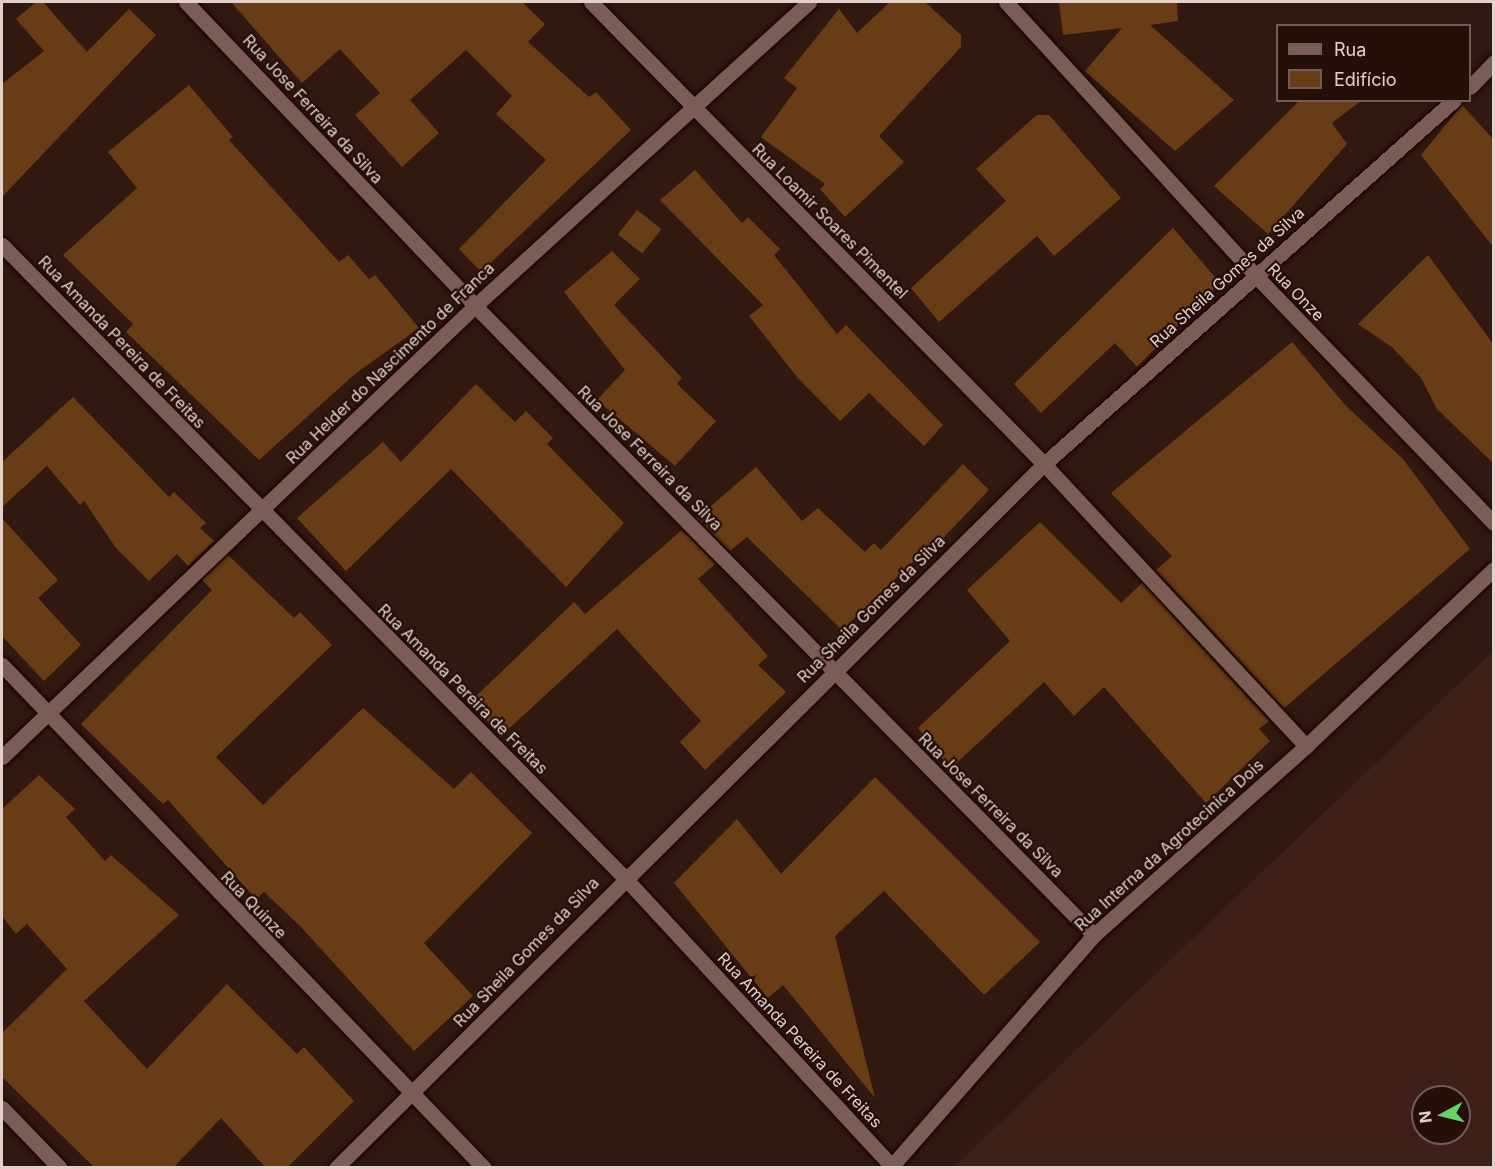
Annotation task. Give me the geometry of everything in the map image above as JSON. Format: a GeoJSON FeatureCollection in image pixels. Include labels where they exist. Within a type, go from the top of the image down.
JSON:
{"type":"FeatureCollection","features":[{"type":"Feature","properties":{"kind":"street","name":"Rua Jose Ferreira da Silva"},"geometry":{"type":"LineString","coordinates":[[186,2],[475,306],[1094,935]]}},
{"type":"Feature","properties":{"kind":"street","name":"Rua Loamir Soares Pimentel"},"geometry":{"type":"LineString","coordinates":[[591,2],[1044,464],[1306,746]]}},
{"type":"Feature","properties":{"kind":"street","name":"Rua Helder do Nascimento de Franca"},"geometry":{"type":"LineString","coordinates":[[2,757],[475,306],[690,105],[808,2]]}},
{"type":"Feature","properties":{"kind":"street","name":"Rua Onze"},"geometry":{"type":"LineString","coordinates":[[1006,2],[1255,275],[1494,523]]}},
{"type":"Feature","properties":{"kind":"street"},"geometry":{"type":"LineString","coordinates":[[1471,86],[1491,70]]}},
{"type":"Feature","properties":{"kind":"street","name":"Rua Sheila Gomes da Silva"},"geometry":{"type":"LineString","coordinates":[[336,1167],[412,1094],[624,877],[1044,464],[1452,102]]}},
{"type":"Feature","properties":{"kind":"street","name":"Rua Amanda Pereira de Freitas"},"geometry":{"type":"LineString","coordinates":[[2,245],[624,877],[891,1166]]}},
{"type":"Feature","properties":{"kind":"street","name":"Rua Interna da Agrotecinica Dois"},"geometry":{"type":"LineString","coordinates":[[891,1166],[1094,935],[1306,746],[1494,569]]}},
{"type":"Feature","properties":{"kind":"street","name":"Rua Quinze"},"geometry":{"type":"LineString","coordinates":[[2,665],[46,715],[483,1167]]}},
{"type":"Feature","properties":{"kind":"street"},"geometry":{"type":"LineString","coordinates":[[4,1115],[60,1167]]}},
{"type":"Feature","properties":{"kind":"shaded area"},"geometry":{"type":"Polygon","coordinates":[[[1493,651],[1493,1167],[954,1167],[1493,651]]]}},
{"type":"Feature","properties":{"kind":"building"},"geometry":{"type":"Polygon","coordinates":[[[36,2],[43,2],[87,52],[129,9],[156,35],[2,197],[2,84],[44,51],[16,19],[36,2]]]}},
{"type":"Feature","properties":{"kind":"building"},"geometry":{"type":"Polygon","coordinates":[[[231,2],[522,2],[545,24],[528,42],[589,97],[596,92],[631,130],[481,272],[459,249],[546,160],[496,114],[512,96],[466,50],[410,100],[439,133],[402,167],[355,115],[380,93],[340,49],[302,83],[231,2]]]}},
{"type":"Feature","properties":{"kind":"building"},"geometry":{"type":"Polygon","coordinates":[[[890,2],[925,2],[961,35],[961,47],[879,136],[904,162],[845,217],[820,189],[825,184],[761,137],[797,88],[784,78],[839,9],[857,33],[890,2]]]}},
{"type":"Feature","properties":{"kind":"building"},"geometry":{"type":"Polygon","coordinates":[[[1059,2],[1177,2],[1178,21],[1150,25],[1234,100],[1175,151],[1085,71],[1122,28],[1063,35],[1059,2]]]}},
{"type":"Feature","properties":{"kind":"building"},"geometry":{"type":"Polygon","coordinates":[[[189,85],[233,137],[229,140],[339,262],[348,255],[369,279],[375,275],[419,328],[355,374],[259,460],[126,332],[133,324],[63,255],[137,188],[108,152],[189,85]]]}},
{"type":"Feature","properties":{"kind":"building"},"geometry":{"type":"Polygon","coordinates":[[[1298,102],[1359,102],[1332,123],[1347,144],[1268,234],[1214,186],[1298,102]]]}},
{"type":"Feature","properties":{"kind":"building"},"geometry":{"type":"Polygon","coordinates":[[[1462,105],[1494,140],[1494,248],[1421,155],[1462,105]]]}},
{"type":"Feature","properties":{"kind":"building"},"geometry":{"type":"Polygon","coordinates":[[[1037,115],[1049,115],[1121,198],[1054,256],[1037,236],[939,322],[911,288],[1006,201],[976,169],[1037,115]]]}},
{"type":"Feature","properties":{"kind":"building"},"geometry":{"type":"Polygon","coordinates":[[[695,170],[742,223],[748,217],[780,249],[774,255],[837,334],[846,325],[943,425],[924,446],[869,393],[840,421],[797,377],[749,316],[763,305],[660,200],[695,170]]]}},
{"type":"Feature","properties":{"kind":"building"},"geometry":{"type":"Polygon","coordinates":[[[637,210],[661,229],[642,254],[618,234],[637,210]]]}},
{"type":"Feature","properties":{"kind":"building"},"geometry":{"type":"Polygon","coordinates":[[[1173,228],[1220,283],[1137,367],[1115,343],[1041,413],[1014,384],[1173,228]]]}},
{"type":"Feature","properties":{"kind":"building"},"geometry":{"type":"Polygon","coordinates":[[[612,251],[640,279],[614,305],[682,378],[677,384],[716,421],[675,466],[597,400],[625,370],[564,292],[612,251]]]}},
{"type":"Feature","properties":{"kind":"building"},"geometry":{"type":"Polygon","coordinates":[[[1428,255],[1494,345],[1494,464],[1437,409],[1421,378],[1392,347],[1358,324],[1428,255]]]}},
{"type":"Feature","properties":{"kind":"building"},"geometry":{"type":"Polygon","coordinates":[[[1292,342],[1346,406],[1403,459],[1470,549],[1284,708],[1156,570],[1172,556],[1111,493],[1292,342]]]}},
{"type":"Feature","properties":{"kind":"building"},"geometry":{"type":"Polygon","coordinates":[[[476,384],[515,422],[526,411],[553,438],[547,444],[624,523],[566,587],[451,469],[346,571],[297,518],[383,442],[401,462],[476,384]]]}},
{"type":"Feature","properties":{"kind":"building"},"geometry":{"type":"Polygon","coordinates":[[[73,397],[169,497],[174,492],[206,523],[200,528],[214,541],[188,566],[177,554],[149,581],[116,548],[84,501],[80,505],[47,466],[2,507],[2,462],[73,397]]]}},
{"type":"Feature","properties":{"kind":"building"},"geometry":{"type":"Polygon","coordinates":[[[963,464],[989,490],[927,555],[923,552],[842,630],[747,537],[730,551],[697,518],[756,467],[802,521],[818,508],[865,552],[874,543],[881,550],[963,464]]]}},
{"type":"Feature","properties":{"kind":"building"},"geometry":{"type":"Polygon","coordinates":[[[2,518],[58,580],[38,598],[81,645],[44,681],[2,636],[2,518]]]}},
{"type":"Feature","properties":{"kind":"building"},"geometry":{"type":"Polygon","coordinates":[[[1040,522],[1121,603],[1142,583],[1269,721],[1259,729],[1270,741],[1206,803],[1104,687],[1074,716],[1044,682],[950,769],[918,728],[1010,641],[967,590],[1040,522]]]}},
{"type":"Feature","properties":{"kind":"building"},"geometry":{"type":"Polygon","coordinates":[[[682,530],[715,564],[698,579],[768,656],[758,665],[786,692],[705,770],[680,742],[701,721],[617,629],[500,737],[471,701],[574,602],[585,614],[682,530]]]}},
{"type":"Feature","properties":{"kind":"building"},"geometry":{"type":"Polygon","coordinates":[[[228,555],[294,618],[300,612],[332,645],[216,757],[263,805],[363,708],[454,789],[471,772],[532,833],[424,943],[473,996],[414,1051],[300,926],[264,892],[256,899],[168,800],[163,804],[81,724],[212,590],[202,580],[228,555]]]}},
{"type":"Feature","properties":{"kind":"building"},"geometry":{"type":"Polygon","coordinates":[[[39,775],[75,809],[66,817],[105,861],[111,855],[179,915],[84,1001],[147,1069],[227,984],[297,1054],[304,1047],[354,1101],[288,1167],[265,1167],[221,1118],[174,1167],[94,1167],[2,1077],[2,1033],[67,969],[27,924],[16,934],[2,916],[2,809],[39,775]]]}},
{"type":"Feature","properties":{"kind":"building"},"geometry":{"type":"Polygon","coordinates":[[[875,777],[1040,942],[984,995],[884,891],[835,936],[875,1098],[783,985],[768,998],[674,883],[737,819],[781,874],[875,777]]]}}]}
